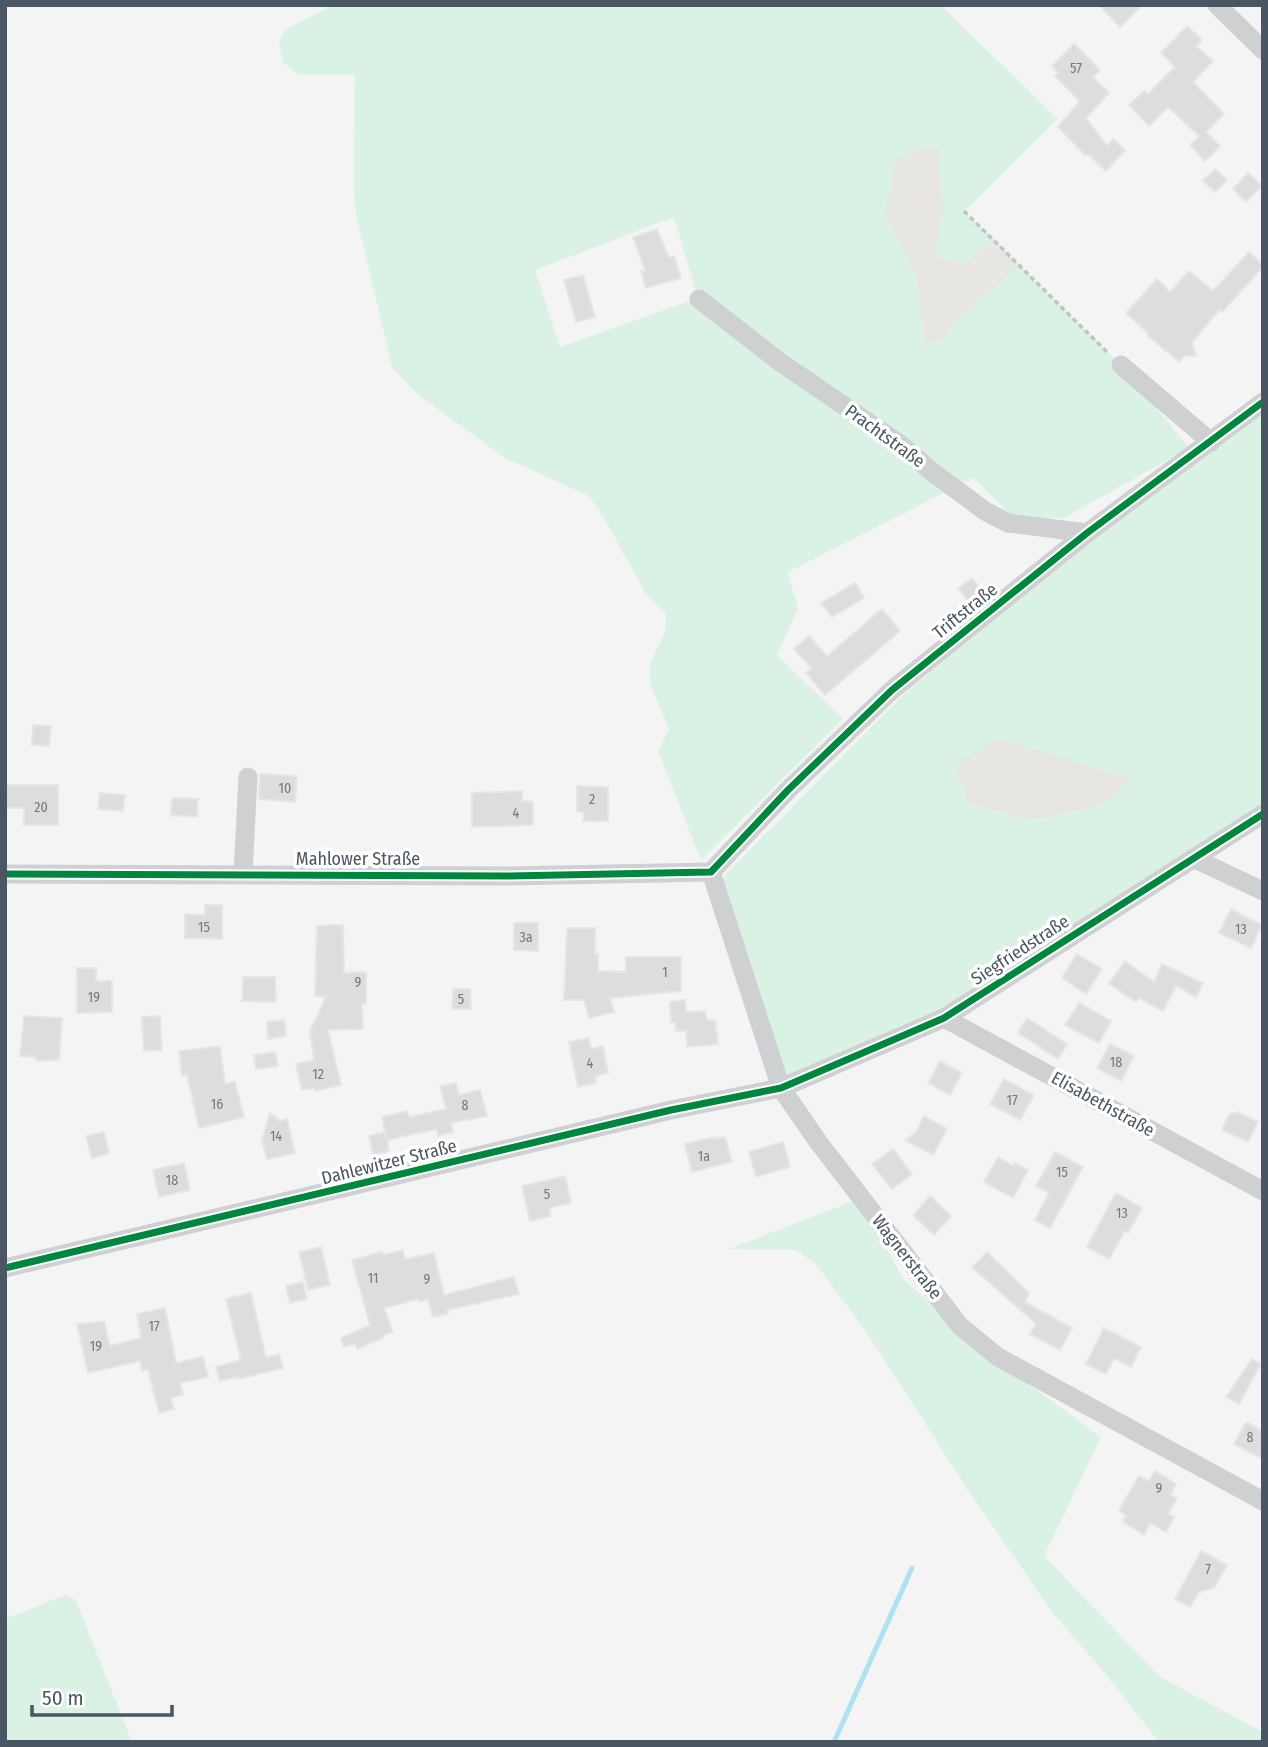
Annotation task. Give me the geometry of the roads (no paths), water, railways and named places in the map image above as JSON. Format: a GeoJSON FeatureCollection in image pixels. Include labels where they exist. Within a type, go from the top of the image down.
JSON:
{"type":"FeatureCollection","features":[{"type":"Feature","properties":{"kind":"street"},"geometry":{"type":"LineString","coordinates":[[1217,5],[1263,50]]}},
{"type":"Feature","properties":{"kind":"street","name":"Prachtstraße"},"geometry":{"type":"LineString","coordinates":[[699,299],[780,362],[900,444],[985,511],[1008,523],[1087,533]]}},
{"type":"Feature","properties":{"kind":"street"},"geometry":{"type":"LineString","coordinates":[[1121,365],[1211,442]]}},
{"type":"Feature","properties":{"kind":"street","name":"Triftstraße"},"geometry":{"type":"LineString","coordinates":[[711,872],[788,790],[892,690],[1087,533],[1263,402]]}},
{"type":"Feature","properties":{"kind":"street"},"geometry":{"type":"LineString","coordinates":[[243,874],[247,777]]}},
{"type":"Feature","properties":{"kind":"street","name":"Siegfriedstraße"},"geometry":{"type":"LineString","coordinates":[[781,1088],[944,1018],[1263,814]]}},
{"type":"Feature","properties":{"kind":"street"},"geometry":{"type":"LineString","coordinates":[[1193,858],[1263,891]]}},
{"type":"Feature","properties":{"kind":"street","name":"Mahlower Straße"},"geometry":{"type":"LineString","coordinates":[[5,874],[509,876],[711,872]]}},
{"type":"Feature","properties":{"kind":"street","name":"Wagnerstraße"},"geometry":{"type":"LineString","coordinates":[[711,872],[781,1088],[819,1143],[960,1326],[998,1357],[1263,1501]]}},
{"type":"Feature","properties":{"kind":"street","name":"Elisabethstraße"},"geometry":{"type":"LineString","coordinates":[[944,1018],[1263,1191]]}},
{"type":"Feature","properties":{"kind":"street","name":"Dahlewitzer Straße"},"geometry":{"type":"LineString","coordinates":[[5,1268],[671,1110],[781,1088]]}},
{"type":"Feature","properties":{"kind":"waterway"},"geometry":{"type":"LineString","coordinates":[[834,1742],[912,1568]]}}]}
